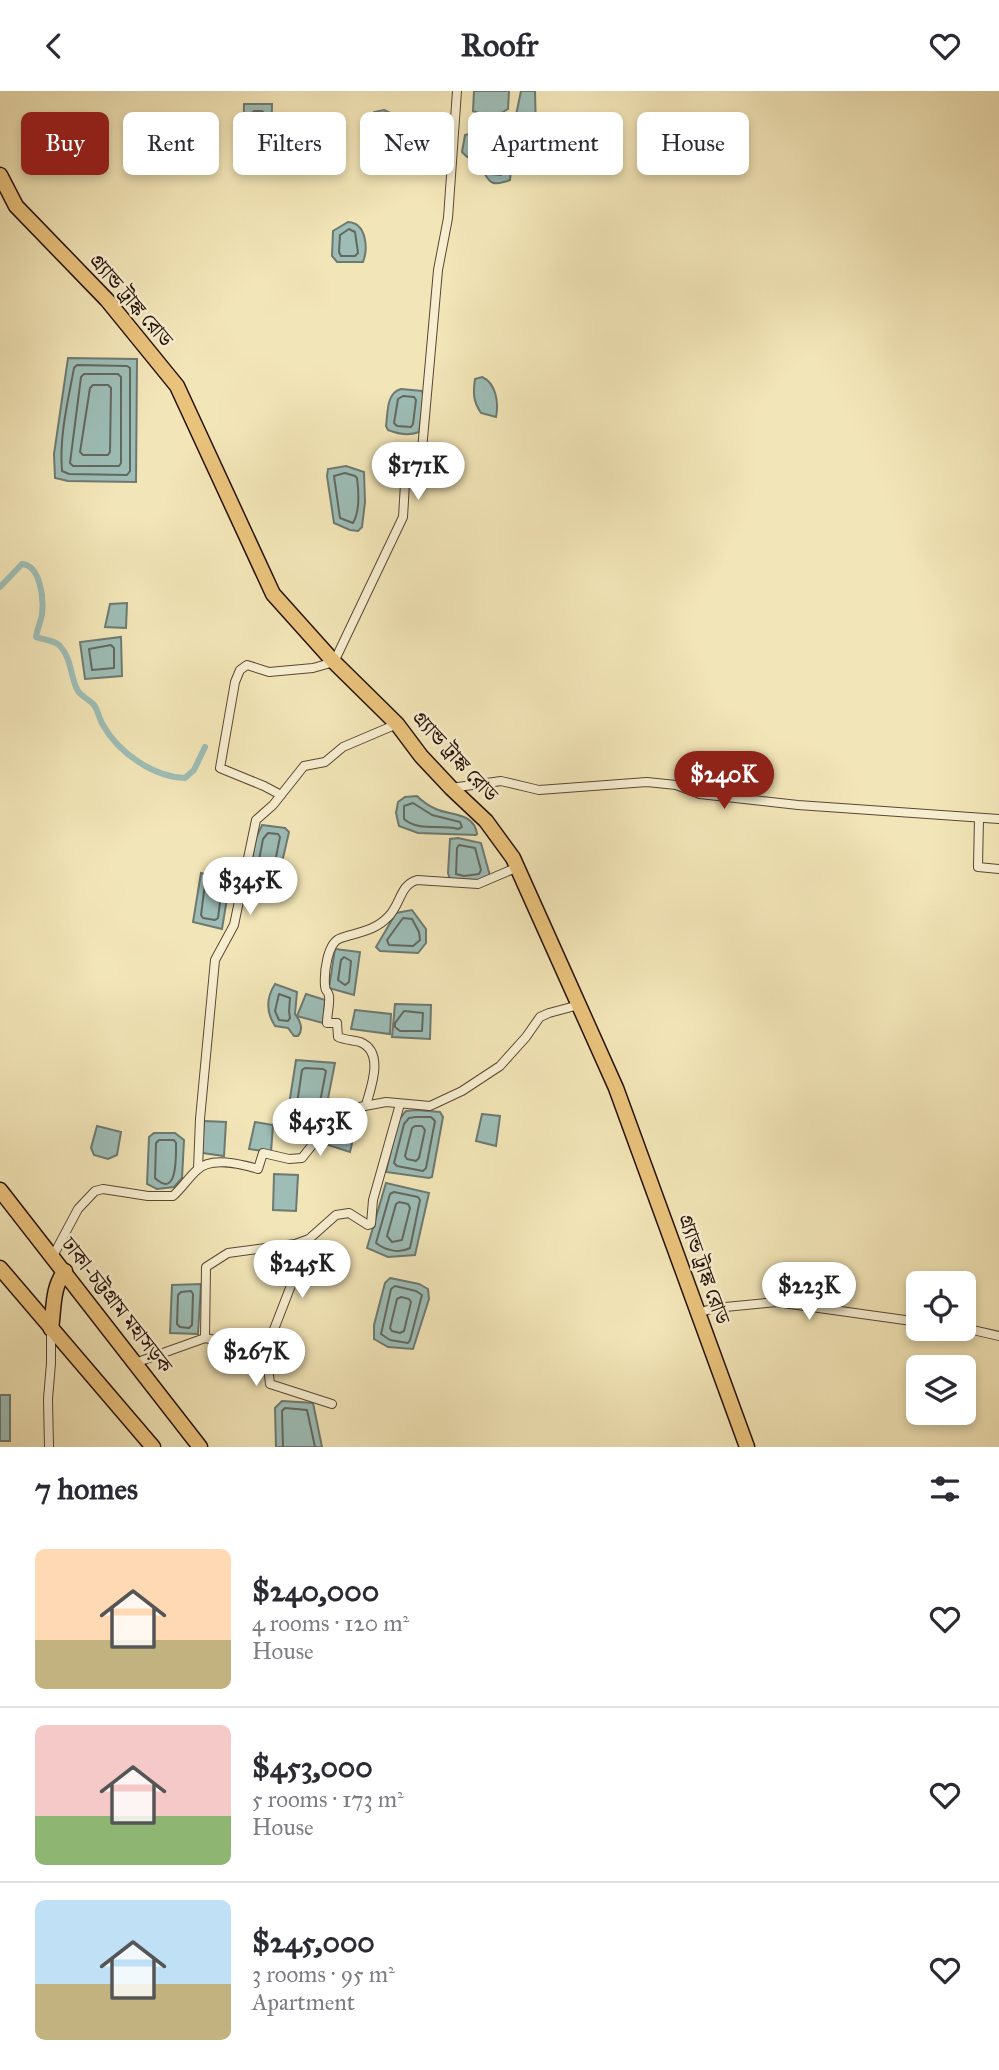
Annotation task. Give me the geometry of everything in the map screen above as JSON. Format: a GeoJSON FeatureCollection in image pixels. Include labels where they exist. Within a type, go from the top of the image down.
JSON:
{"type":"FeatureCollection","features":[{"type":"Feature","properties":{"kind":"highway","name":"গ্র্যান্ড ট্রাঙ্ক রোড"},"geometry":{"type":"LineString","coordinates":[[0,174],[16,206],[107,300],[177,386],[273,594],[334,662],[397,724],[421,756],[451,788],[486,821],[518,867],[616,1088],[747,1447]]}},
{"type":"Feature","properties":{"kind":"highway","name":"ঢাকা-চট্টগ্রাম মহাসড়ক"},"geometry":{"type":"LineString","coordinates":[[0,1190],[200,1447]]}},
{"type":"Feature","properties":{"kind":"highway"},"geometry":{"type":"LineString","coordinates":[[0,1269],[153,1447]]}},
{"type":"Feature","properties":{"kind":"highway"},"geometry":{"type":"LineString","coordinates":[[51,1329],[55,1289],[65,1271]]}},
{"type":"Feature","properties":{"kind":"street"},"geometry":{"type":"LineString","coordinates":[[281,795],[220,768],[236,683],[240,670],[247,665],[269,672],[313,668],[334,662],[402,517],[407,450],[422,450],[438,270],[448,218],[457,91]]}},
{"type":"Feature","properties":{"kind":"street"},"geometry":{"type":"LineString","coordinates":[[198,1169],[215,960],[234,925],[256,820],[304,766],[325,762],[343,747],[397,724]]}},
{"type":"Feature","properties":{"kind":"street"},"geometry":{"type":"LineString","coordinates":[[451,788],[501,781],[539,790],[647,782],[676,785],[700,795],[798,805],[999,819]]}},
{"type":"Feature","properties":{"kind":"street"},"geometry":{"type":"LineString","coordinates":[[979,818],[978,867],[999,869]]}},
{"type":"Feature","properties":{"kind":"street"},"geometry":{"type":"LineString","coordinates":[[366,1105],[374,1075],[374,1061],[370,1050],[363,1043],[338,1037],[337,1023],[327,1023],[329,997],[325,987],[333,944],[338,939],[364,933],[388,918],[401,900],[402,892],[409,882],[417,880],[478,884],[518,867]]}},
{"type":"Feature","properties":{"kind":"street"},"geometry":{"type":"LineString","coordinates":[[53,1256],[78,1209],[95,1191],[103,1189],[148,1196],[173,1196],[198,1169],[209,1163],[258,1169],[263,1153],[289,1160],[302,1158],[335,1116],[366,1105],[386,1102],[430,1106],[462,1091],[500,1066],[540,1017],[579,1005]]}},
{"type":"Feature","properties":{"kind":"street"},"geometry":{"type":"LineString","coordinates":[[332,1405],[270,1384],[266,1350],[309,1240],[315,1232],[336,1215],[348,1213],[368,1225],[371,1224],[373,1200],[400,1104]]}},
{"type":"Feature","properties":{"kind":"street"},"geometry":{"type":"LineString","coordinates":[[205,1338],[206,1267],[228,1253],[309,1240]]}},
{"type":"Feature","properties":{"kind":"street"},"geometry":{"type":"LineString","coordinates":[[697,1313],[715,1308],[776,1302],[906,1320]]}},
{"type":"Feature","properties":{"kind":"street"},"geometry":{"type":"LineString","coordinates":[[49,1447],[51,1329]]}},
{"type":"Feature","properties":{"kind":"street"},"geometry":{"type":"LineString","coordinates":[[976,1331],[999,1336]]}},
{"type":"Feature","properties":{"kind":"street"},"geometry":{"type":"LineString","coordinates":[[135,1363],[205,1338],[266,1350]]}},
{"type":"Feature","properties":{"kind":"water"},"geometry":{"type":"Polygon","coordinates":[[[474,91],[509,91],[508,109],[503,112],[473,111],[474,91]]]}},
{"type":"Feature","properties":{"kind":"water"},"geometry":{"type":"Polygon","coordinates":[[[521,91],[535,91],[536,112],[517,112],[521,91]]]}},
{"type":"Feature","properties":{"kind":"water"},"geometry":{"type":"Polygon","coordinates":[[[244,104],[272,104],[272,112],[244,112],[244,104]]]}},
{"type":"Feature","properties":{"kind":"water"},"geometry":{"type":"Polygon","coordinates":[[[468,134],[468,157],[462,152],[465,135],[468,134]]]}},
{"type":"Feature","properties":{"kind":"water"},"geometry":{"type":"Polygon","coordinates":[[[486,175],[510,175],[510,180],[502,183],[489,180],[486,175]]]}},
{"type":"Feature","properties":{"kind":"water"},"geometry":{"type":"Polygon","coordinates":[[[348,222],[359,227],[364,237],[363,262],[337,262],[332,256],[333,231],[348,222]]]}},
{"type":"Feature","properties":{"kind":"water"},"geometry":{"type":"Polygon","coordinates":[[[68,358],[137,359],[136,482],[68,481],[55,478],[54,454],[68,358]]]}},
{"type":"Feature","properties":{"kind":"water"},"geometry":{"type":"Polygon","coordinates":[[[482,377],[491,384],[495,394],[496,417],[481,413],[476,405],[475,379],[482,377]]]}},
{"type":"Feature","properties":{"kind":"water"},"geometry":{"type":"Polygon","coordinates":[[[401,389],[422,391],[424,397],[419,432],[400,433],[388,430],[386,426],[390,399],[401,389]]]}},
{"type":"Feature","properties":{"kind":"water"},"geometry":{"type":"Polygon","coordinates":[[[346,466],[364,472],[365,502],[362,527],[358,531],[334,523],[328,469],[346,466]]]}},
{"type":"Feature","properties":{"kind":"water"},"geometry":{"type":"Polygon","coordinates":[[[127,603],[126,628],[105,627],[110,604],[127,603]]]}},
{"type":"Feature","properties":{"kind":"water"},"geometry":{"type":"Polygon","coordinates":[[[121,637],[122,676],[85,679],[80,642],[121,637]]]}},
{"type":"Feature","properties":{"kind":"water"},"geometry":{"type":"Polygon","coordinates":[[[417,796],[436,809],[467,818],[477,834],[418,833],[399,826],[396,813],[398,802],[405,797],[417,796]]]}},
{"type":"Feature","properties":{"kind":"water"},"geometry":{"type":"Polygon","coordinates":[[[262,825],[285,828],[289,832],[280,871],[258,870],[251,864],[256,838],[262,825]]]}},
{"type":"Feature","properties":{"kind":"water"},"geometry":{"type":"Polygon","coordinates":[[[450,839],[481,843],[490,876],[478,882],[450,880],[450,839]]]}},
{"type":"Feature","properties":{"kind":"water"},"geometry":{"type":"Polygon","coordinates":[[[201,873],[230,880],[222,929],[193,922],[201,873]]]}},
{"type":"Feature","properties":{"kind":"water"},"geometry":{"type":"Polygon","coordinates":[[[412,910],[426,929],[426,943],[418,953],[380,951],[376,947],[396,913],[412,910]]]}},
{"type":"Feature","properties":{"kind":"water"},"geometry":{"type":"Polygon","coordinates":[[[335,949],[360,952],[354,995],[329,988],[335,949]]]}},
{"type":"Feature","properties":{"kind":"water"},"geometry":{"type":"Polygon","coordinates":[[[275,984],[297,992],[295,1014],[301,1028],[298,1036],[294,1036],[288,1028],[275,1026],[272,1021],[268,1005],[275,984]]]}},
{"type":"Feature","properties":{"kind":"water"},"geometry":{"type":"Polygon","coordinates":[[[306,994],[325,1000],[323,1023],[297,1016],[306,994]]]}},
{"type":"Feature","properties":{"kind":"water"},"geometry":{"type":"Polygon","coordinates":[[[395,1004],[431,1005],[430,1039],[392,1037],[395,1004]]]}},
{"type":"Feature","properties":{"kind":"water"},"geometry":{"type":"Polygon","coordinates":[[[355,1010],[391,1014],[390,1034],[351,1029],[355,1010]]]}},
{"type":"Feature","properties":{"kind":"water"},"geometry":{"type":"Polygon","coordinates":[[[296,1060],[335,1063],[324,1119],[288,1111],[296,1060]]]}},
{"type":"Feature","properties":{"kind":"water"},"geometry":{"type":"Polygon","coordinates":[[[406,1111],[440,1112],[443,1117],[432,1177],[429,1178],[386,1172],[398,1121],[406,1111]]]}},
{"type":"Feature","properties":{"kind":"water"},"geometry":{"type":"Polygon","coordinates":[[[482,1114],[500,1116],[496,1146],[476,1141],[482,1114]]]}},
{"type":"Feature","properties":{"kind":"water"},"geometry":{"type":"Polygon","coordinates":[[[204,1121],[226,1122],[224,1156],[202,1153],[204,1121]]]}},
{"type":"Feature","properties":{"kind":"water"},"geometry":{"type":"Polygon","coordinates":[[[255,1122],[273,1125],[271,1152],[249,1149],[255,1122]]]}},
{"type":"Feature","properties":{"kind":"water"},"geometry":{"type":"Polygon","coordinates":[[[97,1126],[121,1132],[117,1155],[108,1159],[94,1155],[91,1148],[97,1126]]]}},
{"type":"Feature","properties":{"kind":"water"},"geometry":{"type":"Polygon","coordinates":[[[336,1127],[355,1130],[350,1152],[328,1145],[336,1127]]]}},
{"type":"Feature","properties":{"kind":"water"},"geometry":{"type":"Polygon","coordinates":[[[154,1133],[175,1133],[184,1140],[182,1178],[174,1187],[157,1189],[147,1184],[149,1137],[154,1133]]]}},
{"type":"Feature","properties":{"kind":"water"},"geometry":{"type":"Polygon","coordinates":[[[274,1174],[298,1175],[296,1211],[273,1210],[274,1174]]]}},
{"type":"Feature","properties":{"kind":"water"},"geometry":{"type":"Polygon","coordinates":[[[386,1183],[429,1193],[415,1255],[388,1257],[367,1248],[386,1183]]]}},
{"type":"Feature","properties":{"kind":"water"},"geometry":{"type":"Polygon","coordinates":[[[390,1278],[419,1284],[428,1289],[429,1299],[413,1349],[388,1347],[374,1339],[374,1325],[385,1283],[390,1278]]]}},
{"type":"Feature","properties":{"kind":"water"},"geometry":{"type":"Polygon","coordinates":[[[201,1284],[198,1334],[170,1333],[172,1285],[201,1284]]]}},
{"type":"Feature","properties":{"kind":"water"},"geometry":{"type":"Polygon","coordinates":[[[0,1395],[10,1395],[10,1441],[0,1441],[0,1395]]]}},
{"type":"Feature","properties":{"kind":"water"},"geometry":{"type":"Polygon","coordinates":[[[282,1401],[313,1403],[322,1447],[276,1447],[275,1408],[282,1401]]]}},
{"type":"Feature","properties":{"kind":"waterway"},"geometry":{"type":"LineString","coordinates":[[0,587],[22,564],[33,570],[40,583],[42,600],[42,614],[36,637],[52,641],[64,651],[78,691],[94,705],[110,735],[127,753],[149,768],[173,777],[185,778],[194,770],[205,747]]}}]}
